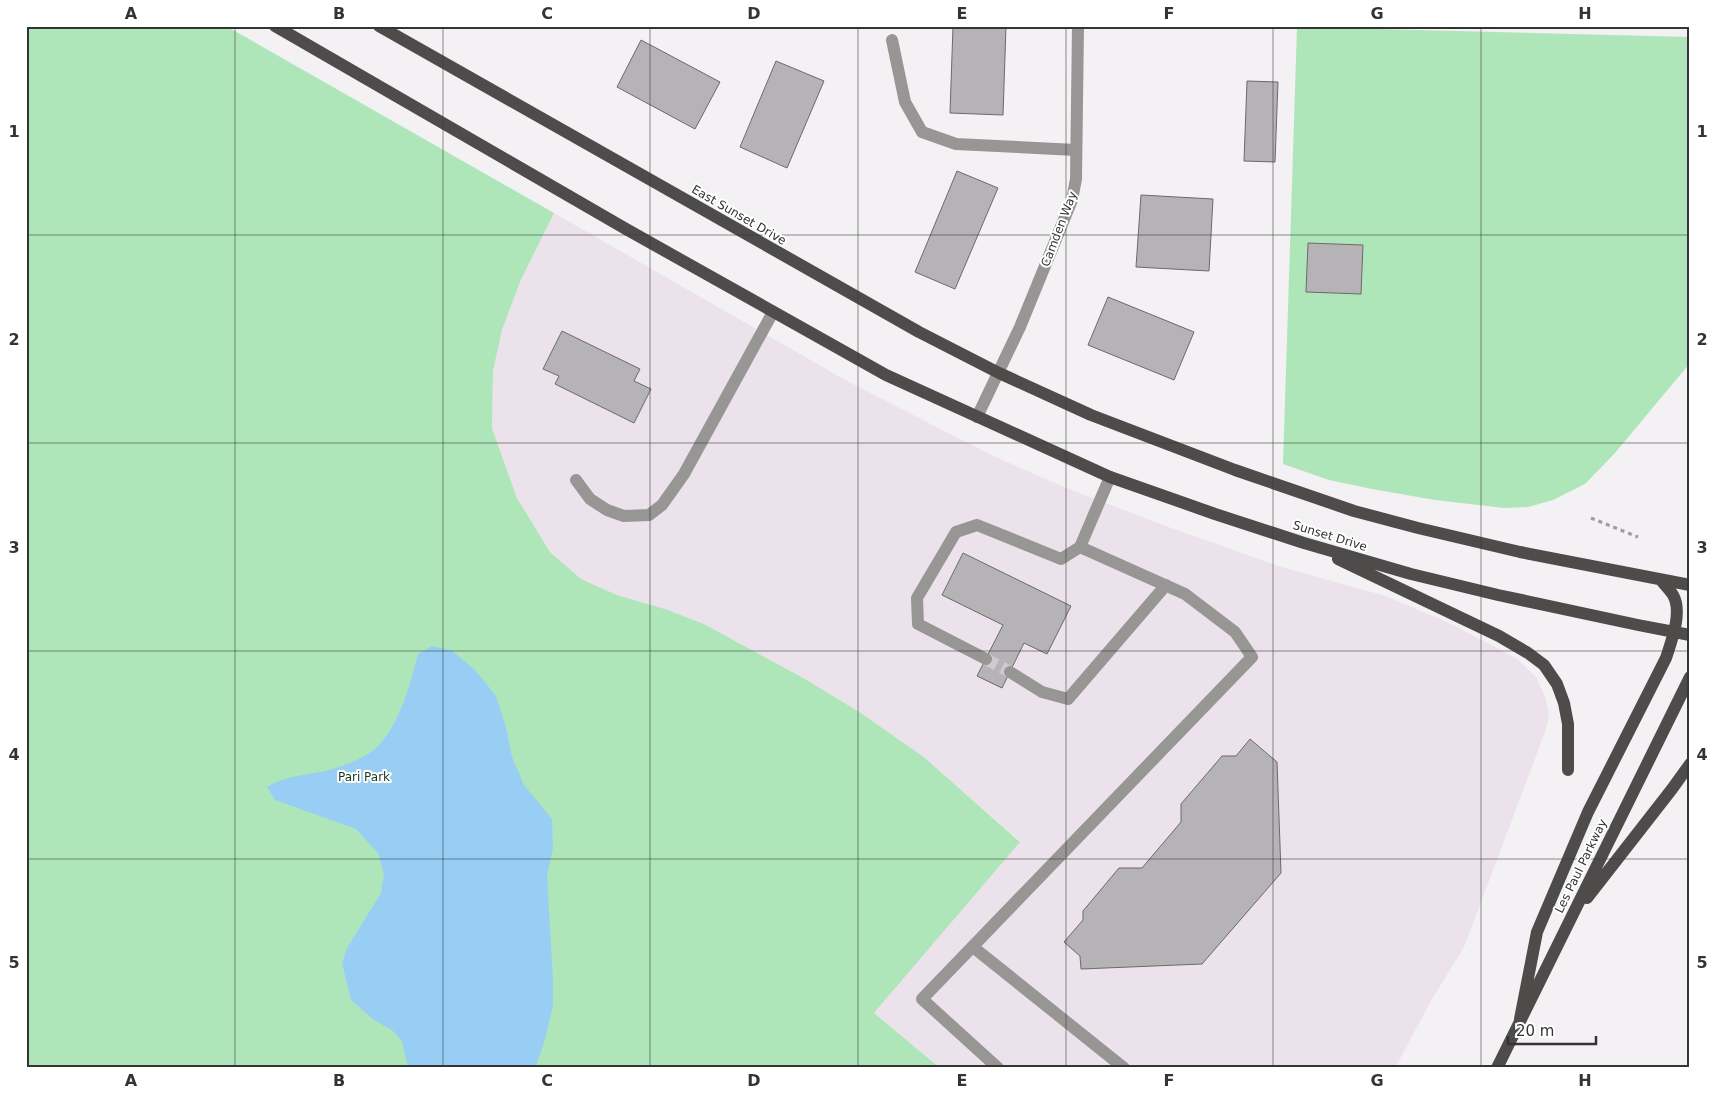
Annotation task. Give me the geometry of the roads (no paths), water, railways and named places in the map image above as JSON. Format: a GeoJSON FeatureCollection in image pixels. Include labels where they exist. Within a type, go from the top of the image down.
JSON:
{"type":"FeatureCollection","features":[{"type":"Feature","properties":{"kind":"main road"},"geometry":{"type":"LineString","coordinates":[[275,26],[626,229],[886,375],[977,417]]}},
{"type":"Feature","properties":{"kind":"main road","name":"East Sunset Drive"},"geometry":{"type":"LineString","coordinates":[[379,26],[918,332],[999,373],[1091,415],[1235,470],[1354,511],[1520,552],[1660,579]]}},
{"type":"Feature","properties":{"kind":"main road","name":"Sunset Drive"},"geometry":{"type":"LineString","coordinates":[[977,417],[1110,477],[1304,543],[1411,574],[1498,595],[1638,626],[1690,635]]}},
{"type":"Feature","properties":{"kind":"main road"},"geometry":{"type":"LineString","coordinates":[[1304,543],[1499,636],[1544,664],[1557,684],[1564,703],[1568,724],[1568,770]]}},
{"type":"Feature","properties":{"kind":"main road"},"geometry":{"type":"LineString","coordinates":[[1660,579],[1690,585]]}},
{"type":"Feature","properties":{"kind":"main road"},"geometry":{"type":"LineString","coordinates":[[1520,1020],[1537,932],[1588,812],[1666,658],[1674,632],[1676,616],[1674,596],[1660,579]]}},
{"type":"Feature","properties":{"kind":"main road","name":"Les Paul Parkway"},"geometry":{"type":"LineString","coordinates":[[1497,1068],[1690,678]]}},
{"type":"Feature","properties":{"kind":"main road"},"geometry":{"type":"LineString","coordinates":[[1570,920],[1690,764]]}},
{"type":"Feature","properties":{"kind":"street","name":"Camden Way"},"geometry":{"type":"LineString","coordinates":[[977,417],[1020,327],[1072,200],[1076,179],[1078,26]]}},
{"type":"Feature","properties":{"kind":"street"},"geometry":{"type":"LineString","coordinates":[[892,40],[905,102],[922,132],[956,144],[1076,150]]}},
{"type":"Feature","properties":{"kind":"street"},"geometry":{"type":"LineString","coordinates":[[576,480],[590,499],[606,510],[624,516],[650,515],[662,505],[684,474],[773,312]]}},
{"type":"Feature","properties":{"kind":"street"},"geometry":{"type":"LineString","coordinates":[[986,659],[918,624],[917,598],[956,532],[977,525],[1061,559],[1080,547],[1110,477]]}},
{"type":"Feature","properties":{"kind":"street"},"geometry":{"type":"LineString","coordinates":[[998,1068],[922,999],[1252,656],[1235,632],[1186,594],[1080,547]]}},
{"type":"Feature","properties":{"kind":"street"},"geometry":{"type":"LineString","coordinates":[[1010,672],[1042,692],[1068,699],[1166,585]]}},
{"type":"Feature","properties":{"kind":"street"},"geometry":{"type":"LineString","coordinates":[[972,947],[1124,1068]]}},
{"type":"Feature","properties":{"kind":"water"},"geometry":{"type":"Polygon","coordinates":[[[432,646],[451,650],[475,670],[496,696],[506,727],[512,757],[524,785],[552,819],[553,848],[547,876],[553,1006],[544,1043],[535,1068],[408,1068],[402,1041],[393,1031],[374,1020],[351,1000],[342,963],[347,948],[381,893],[384,874],[378,853],[356,829],[275,800],[267,787],[288,778],[336,768],[355,761],[371,752],[389,733],[396,720],[407,693],[418,654],[432,646]]]}},
{"type":"Feature","properties":{"kind":"tunnel"},"geometry":{"type":"LineString","coordinates":[[986,659],[1010,672]]}},
{"type":"Feature","properties":{"kind":"park label","name":"Pari Park"},"geometry":{"type":"Point","coordinates":[364,777]}}]}
